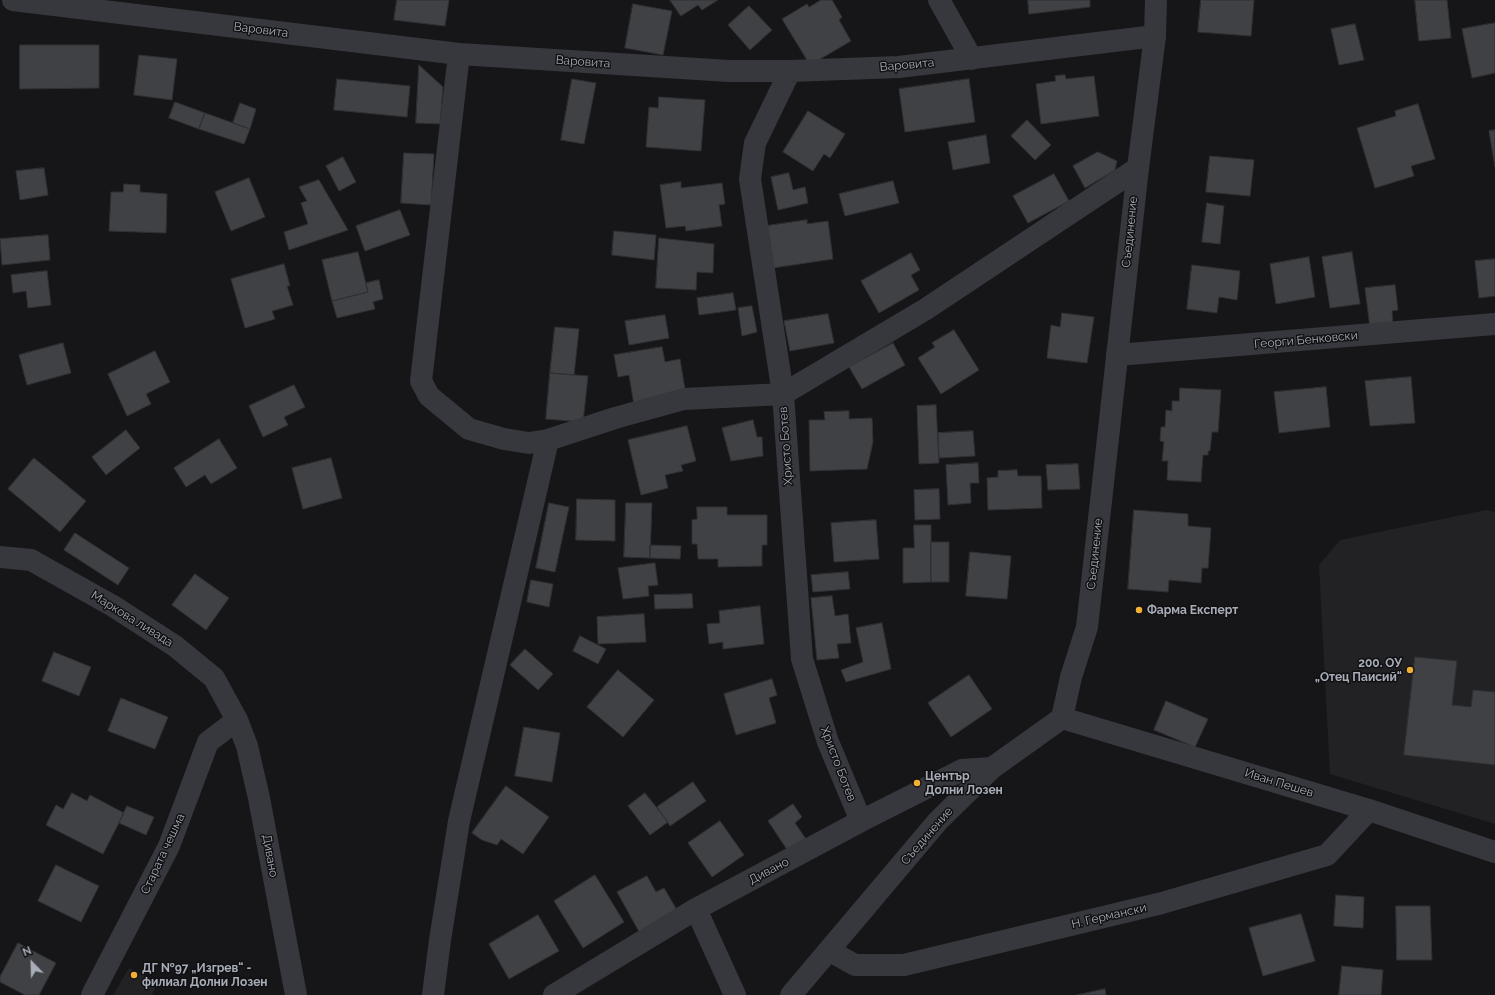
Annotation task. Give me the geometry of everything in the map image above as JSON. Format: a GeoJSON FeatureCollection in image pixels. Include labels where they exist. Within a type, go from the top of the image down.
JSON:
{"type":"FeatureCollection","features":[{"type":"Feature","properties":{"kind":"street","name":"Варовита"},"geometry":{"type":"LineString","coordinates":[[13,0],[459,54],[729,71],[790,71],[899,67],[1155,36]]}},
{"type":"Feature","properties":{"kind":"street"},"geometry":{"type":"LineString","coordinates":[[939,0],[972,59]]}},
{"type":"Feature","properties":{"kind":"street","name":"Съединение"},"geometry":{"type":"LineString","coordinates":[[791,995],[830,951],[938,821],[992,768],[1062,718],[1071,677],[1087,627],[1138,168],[1155,36],[1156,0]]}},
{"type":"Feature","properties":{"kind":"street"},"geometry":{"type":"LineString","coordinates":[[459,54],[422,381],[429,396],[469,429],[504,439],[529,443],[548,440],[614,418],[684,399],[783,394],[926,309],[1138,168]]}},
{"type":"Feature","properties":{"kind":"street","name":"Христо Ботев"},"geometry":{"type":"LineString","coordinates":[[790,71],[755,143],[750,179],[783,394],[802,659],[828,742],[861,821]]}},
{"type":"Feature","properties":{"kind":"street","name":"Георги Бенковски"},"geometry":{"type":"LineString","coordinates":[[1117,355],[1495,324]]}},
{"type":"Feature","properties":{"kind":"street"},"geometry":{"type":"LineString","coordinates":[[433,995],[458,821],[548,440]]}},
{"type":"Feature","properties":{"kind":"street","name":"Маркова ливада"},"geometry":{"type":"LineString","coordinates":[[0,558],[31,560],[113,606],[176,646],[214,678],[237,720]]}},
{"type":"Feature","properties":{"kind":"street","name":"Иван Пешев"},"geometry":{"type":"LineString","coordinates":[[1062,718],[1369,810],[1495,852]]}},
{"type":"Feature","properties":{"kind":"street","name":"Дивано"},"geometry":{"type":"LineString","coordinates":[[237,720],[247,746],[260,798],[296,995]]}},
{"type":"Feature","properties":{"kind":"street","name":"Старата чешма"},"geometry":{"type":"LineString","coordinates":[[92,995],[169,846],[208,742],[237,720]]}},
{"type":"Feature","properties":{"kind":"street","name":"Дивано"},"geometry":{"type":"LineString","coordinates":[[554,995],[696,910],[861,821],[962,770],[992,768]]}},
{"type":"Feature","properties":{"kind":"street","name":"Н. Германски"},"geometry":{"type":"LineString","coordinates":[[830,951],[855,965],[904,965],[1162,903],[1327,854],[1369,810]]}},
{"type":"Feature","properties":{"kind":"street"},"geometry":{"type":"LineString","coordinates":[[696,910],[735,995]]}},
{"type":"Feature","properties":{"kind":"shaded area","name":"200. ОУ „Отец Паисий“"},"geometry":{"type":"Polygon","coordinates":[[[1486,510],[1495,512],[1495,824],[1330,774],[1319,565],[1340,540],[1486,510]]]}},
{"type":"Feature","properties":{"kind":"shaded area","name":"ДГ №97 „Изгрев“ - филиал Долни Лозен"},"geometry":{"type":"Polygon","coordinates":[[[129,968],[158,982],[152,995],[113,995],[129,968]]]}},
{"type":"Feature","properties":{"kind":"building"},"geometry":{"type":"Polygon","coordinates":[[[397,0],[449,0],[445,26],[394,20],[397,0]]]}},
{"type":"Feature","properties":{"kind":"building"},"geometry":{"type":"Polygon","coordinates":[[[670,0],[718,0],[702,10],[698,5],[681,16],[670,0]]]}},
{"type":"Feature","properties":{"kind":"building"},"geometry":{"type":"Polygon","coordinates":[[[821,0],[832,0],[842,17],[839,20],[851,41],[810,65],[782,19],[807,4],[809,7],[821,0]]]}},
{"type":"Feature","properties":{"kind":"building"},"geometry":{"type":"Polygon","coordinates":[[[1028,0],[1090,0],[1090,7],[1029,14],[1028,0]]]}},
{"type":"Feature","properties":{"kind":"building"},"geometry":{"type":"Polygon","coordinates":[[[1201,0],[1254,0],[1251,36],[1198,32],[1201,0]]]}},
{"type":"Feature","properties":{"kind":"building"},"geometry":{"type":"Polygon","coordinates":[[[1415,0],[1447,0],[1451,38],[1419,41],[1415,0]]]}},
{"type":"Feature","properties":{"kind":"building"},"geometry":{"type":"Polygon","coordinates":[[[633,4],[672,11],[663,55],[625,48],[633,4]]]}},
{"type":"Feature","properties":{"kind":"building"},"geometry":{"type":"Polygon","coordinates":[[[749,6],[772,30],[750,50],[728,25],[749,6]]]}},
{"type":"Feature","properties":{"kind":"building"},"geometry":{"type":"Polygon","coordinates":[[[1495,23],[1495,73],[1472,78],[1462,29],[1495,23]]]}},
{"type":"Feature","properties":{"kind":"building"},"geometry":{"type":"Polygon","coordinates":[[[1355,24],[1364,60],[1339,65],[1331,29],[1355,24]]]}},
{"type":"Feature","properties":{"kind":"building"},"geometry":{"type":"Polygon","coordinates":[[[20,45],[99,45],[99,88],[20,89],[20,45]]]}},
{"type":"Feature","properties":{"kind":"building"},"geometry":{"type":"Polygon","coordinates":[[[139,55],[177,59],[172,100],[134,95],[139,55]]]}},
{"type":"Feature","properties":{"kind":"building"},"geometry":{"type":"Polygon","coordinates":[[[419,65],[443,87],[440,124],[416,123],[419,65]]]}},
{"type":"Feature","properties":{"kind":"building"},"geometry":{"type":"Polygon","coordinates":[[[1065,75],[1066,79],[1094,76],[1099,116],[1041,124],[1036,84],[1056,81],[1055,76],[1065,75]]]}},
{"type":"Feature","properties":{"kind":"building"},"geometry":{"type":"Polygon","coordinates":[[[337,79],[410,86],[407,117],[334,110],[337,79]]]}},
{"type":"Feature","properties":{"kind":"building"},"geometry":{"type":"Polygon","coordinates":[[[572,79],[596,83],[584,144],[561,140],[572,79]]]}},
{"type":"Feature","properties":{"kind":"building"},"geometry":{"type":"Polygon","coordinates":[[[969,79],[975,122],[905,132],[899,89],[969,79]]]}},
{"type":"Feature","properties":{"kind":"building"},"geometry":{"type":"Polygon","coordinates":[[[659,97],[705,100],[701,151],[646,147],[649,107],[658,108],[659,97]]]}},
{"type":"Feature","properties":{"kind":"building"},"geometry":{"type":"Polygon","coordinates":[[[175,102],[205,113],[199,129],[169,118],[175,102]]]}},
{"type":"Feature","properties":{"kind":"building"},"geometry":{"type":"Polygon","coordinates":[[[240,103],[256,109],[250,129],[233,123],[240,103]]]}},
{"type":"Feature","properties":{"kind":"building"},"geometry":{"type":"Polygon","coordinates":[[[1418,104],[1435,159],[1411,166],[1414,176],[1375,188],[1357,128],[1396,116],[1395,111],[1418,104]]]}},
{"type":"Feature","properties":{"kind":"building"},"geometry":{"type":"Polygon","coordinates":[[[808,111],[845,134],[830,158],[824,154],[813,171],[783,152],[808,111]]]}},
{"type":"Feature","properties":{"kind":"building"},"geometry":{"type":"Polygon","coordinates":[[[205,113],[250,129],[244,144],[199,129],[205,113]]]}},
{"type":"Feature","properties":{"kind":"building"},"geometry":{"type":"Polygon","coordinates":[[[1027,120],[1051,145],[1035,160],[1011,136],[1027,120]]]}},
{"type":"Feature","properties":{"kind":"building"},"geometry":{"type":"Polygon","coordinates":[[[1495,130],[1495,167],[1489,131],[1495,130]]]}},
{"type":"Feature","properties":{"kind":"building"},"geometry":{"type":"Polygon","coordinates":[[[986,135],[990,163],[953,170],[948,142],[986,135]]]}},
{"type":"Feature","properties":{"kind":"building"},"geometry":{"type":"Polygon","coordinates":[[[1098,152],[1117,161],[1115,170],[1085,188],[1073,166],[1098,152]]]}},
{"type":"Feature","properties":{"kind":"building"},"geometry":{"type":"Polygon","coordinates":[[[404,153],[434,154],[431,205],[401,203],[404,153]]]}},
{"type":"Feature","properties":{"kind":"building"},"geometry":{"type":"Polygon","coordinates":[[[1210,156],[1254,160],[1250,196],[1206,192],[1210,156]]]}},
{"type":"Feature","properties":{"kind":"building"},"geometry":{"type":"Polygon","coordinates":[[[343,157],[356,182],[339,191],[326,166],[343,157]]]}},
{"type":"Feature","properties":{"kind":"building"},"geometry":{"type":"Polygon","coordinates":[[[44,168],[48,195],[20,200],[16,171],[44,168]]]}},
{"type":"Feature","properties":{"kind":"building"},"geometry":{"type":"Polygon","coordinates":[[[789,173],[793,190],[805,187],[808,203],[778,210],[771,177],[789,173]]]}},
{"type":"Feature","properties":{"kind":"building"},"geometry":{"type":"Polygon","coordinates":[[[1054,174],[1069,201],[1028,223],[1013,196],[1054,174]]]}},
{"type":"Feature","properties":{"kind":"building"},"geometry":{"type":"Polygon","coordinates":[[[249,178],[265,217],[231,231],[215,192],[249,178]]]}},
{"type":"Feature","properties":{"kind":"building"},"geometry":{"type":"Polygon","coordinates":[[[319,180],[348,230],[289,250],[284,232],[308,224],[301,203],[307,201],[299,187],[319,180]]]}},
{"type":"Feature","properties":{"kind":"building"},"geometry":{"type":"Polygon","coordinates":[[[893,181],[899,203],[845,216],[839,194],[893,181]]]}},
{"type":"Feature","properties":{"kind":"building"},"geometry":{"type":"Polygon","coordinates":[[[681,182],[681,188],[722,183],[725,204],[719,205],[722,226],[686,231],[685,226],[666,228],[660,185],[681,182]]]}},
{"type":"Feature","properties":{"kind":"building"},"geometry":{"type":"Polygon","coordinates":[[[124,184],[140,185],[140,192],[167,194],[166,233],[109,231],[111,192],[123,192],[124,184]]]}},
{"type":"Feature","properties":{"kind":"building"},"geometry":{"type":"Polygon","coordinates":[[[1207,203],[1224,206],[1220,244],[1202,242],[1207,203]]]}},
{"type":"Feature","properties":{"kind":"building"},"geometry":{"type":"Polygon","coordinates":[[[400,210],[410,235],[365,251],[356,226],[400,210]]]}},
{"type":"Feature","properties":{"kind":"building"},"geometry":{"type":"Polygon","coordinates":[[[807,220],[807,224],[828,221],[833,259],[773,268],[766,226],[807,220]]]}},
{"type":"Feature","properties":{"kind":"building"},"geometry":{"type":"Polygon","coordinates":[[[614,231],[656,235],[654,260],[612,255],[614,231]]]}},
{"type":"Feature","properties":{"kind":"building"},"geometry":{"type":"Polygon","coordinates":[[[48,235],[50,260],[2,265],[0,239],[48,235]]]}},
{"type":"Feature","properties":{"kind":"building"},"geometry":{"type":"Polygon","coordinates":[[[659,238],[714,244],[713,273],[697,272],[696,290],[656,288],[659,238]]]}},
{"type":"Feature","properties":{"kind":"building"},"geometry":{"type":"Polygon","coordinates":[[[358,252],[368,292],[332,301],[322,260],[358,252]]]}},
{"type":"Feature","properties":{"kind":"building"},"geometry":{"type":"Polygon","coordinates":[[[1352,252],[1360,304],[1330,308],[1322,257],[1352,252]]]}},
{"type":"Feature","properties":{"kind":"building"},"geometry":{"type":"Polygon","coordinates":[[[911,253],[920,270],[911,275],[919,290],[879,313],[861,281],[911,253]]]}},
{"type":"Feature","properties":{"kind":"building"},"geometry":{"type":"Polygon","coordinates":[[[1309,257],[1315,297],[1276,304],[1270,264],[1309,257]]]}},
{"type":"Feature","properties":{"kind":"building"},"geometry":{"type":"Polygon","coordinates":[[[1495,259],[1495,296],[1479,298],[1475,261],[1495,259]]]}},
{"type":"Feature","properties":{"kind":"building"},"geometry":{"type":"Polygon","coordinates":[[[284,264],[290,286],[287,286],[293,305],[272,311],[275,319],[245,328],[231,279],[284,264]]]}},
{"type":"Feature","properties":{"kind":"building"},"geometry":{"type":"Polygon","coordinates":[[[1192,265],[1240,271],[1237,300],[1219,297],[1217,313],[1187,309],[1192,265]]]}},
{"type":"Feature","properties":{"kind":"building"},"geometry":{"type":"Polygon","coordinates":[[[47,271],[51,305],[28,308],[26,291],[13,293],[11,275],[47,271]]]}},
{"type":"Feature","properties":{"kind":"building"},"geometry":{"type":"Polygon","coordinates":[[[379,280],[383,299],[373,302],[375,309],[337,318],[332,301],[368,292],[366,283],[379,280]]]}},
{"type":"Feature","properties":{"kind":"building"},"geometry":{"type":"Polygon","coordinates":[[[1395,285],[1398,310],[1392,311],[1393,325],[1370,328],[1365,288],[1395,285]]]}},
{"type":"Feature","properties":{"kind":"building"},"geometry":{"type":"Polygon","coordinates":[[[733,293],[736,310],[699,315],[697,298],[733,293]]]}},
{"type":"Feature","properties":{"kind":"building"},"geometry":{"type":"Polygon","coordinates":[[[752,306],[757,332],[742,336],[738,308],[752,306]]]}},
{"type":"Feature","properties":{"kind":"building"},"geometry":{"type":"Polygon","coordinates":[[[1062,313],[1094,317],[1087,363],[1047,358],[1051,325],[1060,327],[1062,313]]]}},
{"type":"Feature","properties":{"kind":"building"},"geometry":{"type":"Polygon","coordinates":[[[828,314],[834,343],[790,351],[784,321],[828,314]]]}},
{"type":"Feature","properties":{"kind":"building"},"geometry":{"type":"Polygon","coordinates":[[[665,315],[669,338],[629,345],[625,321],[665,315]]]}},
{"type":"Feature","properties":{"kind":"building"},"geometry":{"type":"Polygon","coordinates":[[[555,327],[579,329],[574,375],[550,373],[555,327]]]}},
{"type":"Feature","properties":{"kind":"building"},"geometry":{"type":"Polygon","coordinates":[[[954,330],[979,370],[941,394],[918,358],[935,347],[932,343],[954,330]]]}},
{"type":"Feature","properties":{"kind":"building"},"geometry":{"type":"Polygon","coordinates":[[[63,343],[71,373],[27,385],[19,355],[63,343]]]}},
{"type":"Feature","properties":{"kind":"building"},"geometry":{"type":"Polygon","coordinates":[[[893,343],[905,365],[862,389],[849,367],[893,343]]]}},
{"type":"Feature","properties":{"kind":"building"},"geometry":{"type":"Polygon","coordinates":[[[662,347],[665,362],[680,359],[686,395],[634,405],[629,375],[618,377],[614,355],[662,347]]]}},
{"type":"Feature","properties":{"kind":"building"},"geometry":{"type":"Polygon","coordinates":[[[155,351],[170,382],[146,394],[151,404],[127,416],[108,374],[155,351]]]}},
{"type":"Feature","properties":{"kind":"building"},"geometry":{"type":"Polygon","coordinates":[[[550,373],[588,376],[583,422],[546,419],[550,373]]]}},
{"type":"Feature","properties":{"kind":"building"},"geometry":{"type":"Polygon","coordinates":[[[1411,377],[1415,423],[1370,426],[1365,381],[1411,377]]]}},
{"type":"Feature","properties":{"kind":"building"},"geometry":{"type":"Polygon","coordinates":[[[294,385],[305,407],[284,417],[288,425],[263,437],[249,406],[294,385]]]}},
{"type":"Feature","properties":{"kind":"building"},"geometry":{"type":"Polygon","coordinates":[[[1326,387],[1330,427],[1279,433],[1274,392],[1326,387]]]}},
{"type":"Feature","properties":{"kind":"building"},"geometry":{"type":"Polygon","coordinates":[[[1180,388],[1221,390],[1218,432],[1212,432],[1210,451],[1208,451],[1208,455],[1203,455],[1201,482],[1167,480],[1168,461],[1162,461],[1164,442],[1160,441],[1161,427],[1165,427],[1166,410],[1172,411],[1172,401],[1179,401],[1180,388]]]}},
{"type":"Feature","properties":{"kind":"building"},"geometry":{"type":"Polygon","coordinates":[[[936,405],[939,463],[919,464],[917,406],[936,405]]]}},
{"type":"Feature","properties":{"kind":"building"},"geometry":{"type":"Polygon","coordinates":[[[849,411],[849,419],[872,418],[873,442],[867,469],[810,471],[809,420],[825,420],[824,412],[849,411]]]}},
{"type":"Feature","properties":{"kind":"building"},"geometry":{"type":"Polygon","coordinates":[[[753,420],[757,437],[762,437],[763,456],[731,461],[722,428],[753,420]]]}},
{"type":"Feature","properties":{"kind":"building"},"geometry":{"type":"Polygon","coordinates":[[[687,426],[696,461],[681,465],[683,471],[665,475],[668,488],[641,495],[628,440],[687,426]]]}},
{"type":"Feature","properties":{"kind":"building"},"geometry":{"type":"Polygon","coordinates":[[[126,430],[140,448],[106,475],[92,457],[126,430]]]}},
{"type":"Feature","properties":{"kind":"building"},"geometry":{"type":"Polygon","coordinates":[[[973,431],[975,456],[939,458],[938,433],[973,431]]]}},
{"type":"Feature","properties":{"kind":"building"},"geometry":{"type":"Polygon","coordinates":[[[219,439],[237,468],[211,484],[205,475],[186,487],[174,468],[219,439]]]}},
{"type":"Feature","properties":{"kind":"building"},"geometry":{"type":"Polygon","coordinates":[[[34,458],[86,501],[60,532],[8,489],[34,458]]]}},
{"type":"Feature","properties":{"kind":"building"},"geometry":{"type":"Polygon","coordinates":[[[331,458],[342,498],[303,509],[292,468],[331,458]]]}},
{"type":"Feature","properties":{"kind":"building"},"geometry":{"type":"Polygon","coordinates":[[[978,463],[979,483],[970,483],[971,503],[948,505],[946,465],[978,463]]]}},
{"type":"Feature","properties":{"kind":"building"},"geometry":{"type":"Polygon","coordinates":[[[1078,464],[1080,489],[1048,490],[1046,465],[1078,464]]]}},
{"type":"Feature","properties":{"kind":"building"},"geometry":{"type":"Polygon","coordinates":[[[1017,470],[1018,476],[1041,476],[1042,508],[988,510],[987,478],[998,477],[998,471],[1017,470]]]}},
{"type":"Feature","properties":{"kind":"building"},"geometry":{"type":"Polygon","coordinates":[[[939,489],[940,519],[915,520],[914,490],[939,489]]]}},
{"type":"Feature","properties":{"kind":"building"},"geometry":{"type":"Polygon","coordinates":[[[577,499],[615,500],[615,541],[576,540],[577,499]]]}},
{"type":"Feature","properties":{"kind":"building"},"geometry":{"type":"Polygon","coordinates":[[[549,503],[569,507],[555,572],[536,568],[549,503]]]}},
{"type":"Feature","properties":{"kind":"building"},"geometry":{"type":"Polygon","coordinates":[[[626,503],[652,503],[650,558],[624,557],[626,503]]]}},
{"type":"Feature","properties":{"kind":"building"},"geometry":{"type":"Polygon","coordinates":[[[697,507],[727,507],[727,515],[767,515],[767,545],[762,545],[762,566],[718,567],[718,559],[698,559],[697,544],[692,544],[692,520],[697,519],[697,507]]]}},
{"type":"Feature","properties":{"kind":"building"},"geometry":{"type":"Polygon","coordinates":[[[1134,510],[1188,514],[1188,526],[1211,528],[1208,568],[1202,568],[1201,583],[1169,580],[1168,592],[1128,589],[1134,510]]]}},
{"type":"Feature","properties":{"kind":"building"},"geometry":{"type":"Polygon","coordinates":[[[876,520],[879,559],[834,562],[831,523],[876,520]]]}},
{"type":"Feature","properties":{"kind":"building"},"geometry":{"type":"Polygon","coordinates":[[[914,525],[931,525],[931,582],[903,583],[903,548],[914,548],[914,525]]]}},
{"type":"Feature","properties":{"kind":"building"},"geometry":{"type":"Polygon","coordinates":[[[75,533],[129,568],[118,585],[64,550],[75,533]]]}},
{"type":"Feature","properties":{"kind":"building"},"geometry":{"type":"Polygon","coordinates":[[[931,542],[949,542],[949,582],[931,582],[931,542]]]}},
{"type":"Feature","properties":{"kind":"building"},"geometry":{"type":"Polygon","coordinates":[[[650,545],[681,546],[680,559],[650,558],[650,545]]]}},
{"type":"Feature","properties":{"kind":"building"},"geometry":{"type":"Polygon","coordinates":[[[970,552],[1011,556],[1007,599],[966,596],[970,552]]]}},
{"type":"Feature","properties":{"kind":"building"},"geometry":{"type":"Polygon","coordinates":[[[655,563],[658,585],[648,586],[649,596],[623,599],[618,568],[655,563]]]}},
{"type":"Feature","properties":{"kind":"building"},"geometry":{"type":"Polygon","coordinates":[[[848,572],[850,589],[813,592],[811,575],[848,572]]]}},
{"type":"Feature","properties":{"kind":"building"},"geometry":{"type":"Polygon","coordinates":[[[195,574],[229,598],[206,630],[172,605],[195,574]]]}},
{"type":"Feature","properties":{"kind":"building"},"geometry":{"type":"Polygon","coordinates":[[[531,580],[553,584],[549,607],[527,602],[531,580]]]}},
{"type":"Feature","properties":{"kind":"building"},"geometry":{"type":"Polygon","coordinates":[[[692,594],[693,608],[655,609],[654,595],[692,594]]]}},
{"type":"Feature","properties":{"kind":"building"},"geometry":{"type":"Polygon","coordinates":[[[832,596],[835,616],[848,614],[851,643],[837,644],[839,658],[817,660],[811,598],[832,596]]]}},
{"type":"Feature","properties":{"kind":"building"},"geometry":{"type":"Polygon","coordinates":[[[760,606],[764,644],[723,649],[723,642],[709,644],[707,624],[720,623],[719,611],[760,606]]]}},
{"type":"Feature","properties":{"kind":"building"},"geometry":{"type":"Polygon","coordinates":[[[644,614],[646,642],[598,644],[597,617],[644,614]]]}},
{"type":"Feature","properties":{"kind":"building"},"geometry":{"type":"Polygon","coordinates":[[[882,623],[891,669],[846,682],[841,670],[863,662],[856,628],[882,623]]]}},
{"type":"Feature","properties":{"kind":"building"},"geometry":{"type":"Polygon","coordinates":[[[580,636],[606,649],[598,664],[573,651],[580,636]]]}},
{"type":"Feature","properties":{"kind":"building"},"geometry":{"type":"Polygon","coordinates":[[[525,649],[553,674],[538,690],[510,665],[525,649]]]}},
{"type":"Feature","properties":{"kind":"building"},"geometry":{"type":"Polygon","coordinates":[[[54,652],[91,667],[79,696],[42,681],[54,652]]]}},
{"type":"Feature","properties":{"kind":"building"},"geometry":{"type":"Polygon","coordinates":[[[1415,657],[1457,661],[1452,705],[1471,707],[1473,690],[1495,692],[1495,765],[1404,755],[1415,657]]]}},
{"type":"Feature","properties":{"kind":"building"},"geometry":{"type":"Polygon","coordinates":[[[618,670],[654,700],[623,737],[587,707],[618,670]]]}},
{"type":"Feature","properties":{"kind":"building"},"geometry":{"type":"Polygon","coordinates":[[[969,675],[992,709],[951,737],[928,703],[969,675]]]}},
{"type":"Feature","properties":{"kind":"building"},"geometry":{"type":"Polygon","coordinates":[[[772,679],[777,695],[769,698],[776,723],[736,735],[724,694],[772,679]]]}},
{"type":"Feature","properties":{"kind":"building"},"geometry":{"type":"Polygon","coordinates":[[[121,698],[168,717],[155,749],[108,731],[121,698]]]}},
{"type":"Feature","properties":{"kind":"building"},"geometry":{"type":"Polygon","coordinates":[[[1166,701],[1208,719],[1195,747],[1154,730],[1166,701]]]}},
{"type":"Feature","properties":{"kind":"building"},"geometry":{"type":"Polygon","coordinates":[[[524,727],[560,733],[552,782],[515,776],[524,727]]]}},
{"type":"Feature","properties":{"kind":"building"},"geometry":{"type":"Polygon","coordinates":[[[693,782],[706,801],[670,826],[657,807],[693,782]]]}},
{"type":"Feature","properties":{"kind":"building"},"geometry":{"type":"Polygon","coordinates":[[[506,786],[549,817],[523,854],[501,839],[497,845],[482,840],[472,833],[506,786]]]}},
{"type":"Feature","properties":{"kind":"building"},"geometry":{"type":"Polygon","coordinates":[[[72,793],[87,801],[90,795],[124,813],[103,854],[46,825],[56,805],[63,809],[72,793]]]}},
{"type":"Feature","properties":{"kind":"building"},"geometry":{"type":"Polygon","coordinates":[[[645,793],[668,822],[650,835],[628,806],[645,793]]]}},
{"type":"Feature","properties":{"kind":"building"},"geometry":{"type":"Polygon","coordinates":[[[793,804],[802,817],[795,823],[808,842],[790,854],[768,821],[793,804]]]}},
{"type":"Feature","properties":{"kind":"building"},"geometry":{"type":"Polygon","coordinates":[[[127,806],[154,817],[146,835],[119,823],[127,806]]]}},
{"type":"Feature","properties":{"kind":"building"},"geometry":{"type":"Polygon","coordinates":[[[720,821],[744,855],[712,877],[688,843],[720,821]]]}},
{"type":"Feature","properties":{"kind":"building"},"geometry":{"type":"Polygon","coordinates":[[[56,865],[99,886],[81,922],[38,901],[56,865]]]}},
{"type":"Feature","properties":{"kind":"building"},"geometry":{"type":"Polygon","coordinates":[[[595,875],[624,922],[583,948],[554,901],[595,875]]]}},
{"type":"Feature","properties":{"kind":"building"},"geometry":{"type":"Polygon","coordinates":[[[647,876],[656,892],[664,888],[680,915],[642,937],[617,892],[647,876]]]}},
{"type":"Feature","properties":{"kind":"building"},"geometry":{"type":"Polygon","coordinates":[[[1336,895],[1364,897],[1363,928],[1334,926],[1336,895]]]}},
{"type":"Feature","properties":{"kind":"building"},"geometry":{"type":"Polygon","coordinates":[[[1396,906],[1430,906],[1432,960],[1397,960],[1396,906]]]}},
{"type":"Feature","properties":{"kind":"building"},"geometry":{"type":"Polygon","coordinates":[[[1301,914],[1315,961],[1263,976],[1249,928],[1301,914]]]}},
{"type":"Feature","properties":{"kind":"building"},"geometry":{"type":"Polygon","coordinates":[[[538,915],[559,951],[509,979],[489,944],[538,915]]]}},
{"type":"Feature","properties":{"kind":"building"},"geometry":{"type":"Polygon","coordinates":[[[18,943],[56,963],[39,995],[25,995],[0,982],[0,977],[18,943]]]}},
{"type":"Feature","properties":{"kind":"building"},"geometry":{"type":"Polygon","coordinates":[[[1342,966],[1383,970],[1381,995],[1339,995],[1342,966]]]}},
{"type":"Feature","properties":{"kind":"building"},"geometry":{"type":"Polygon","coordinates":[[[1105,989],[1106,995],[1077,995],[1105,989]]]}},
{"type":"Feature","properties":{"kind":"place","name":"Фарма Експерт"},"geometry":{"type":"Point","coordinates":[1139,610]}},
{"type":"Feature","properties":{"kind":"place","name":"200. ОУ „Отец Паисий“"},"geometry":{"type":"Point","coordinates":[1410,670]}},
{"type":"Feature","properties":{"kind":"place","name":"Център Долни Лозен"},"geometry":{"type":"Point","coordinates":[917,783]}},
{"type":"Feature","properties":{"kind":"place","name":"ДГ №97 „Изгрев“ - филиал Долни Лозен"},"geometry":{"type":"Point","coordinates":[134,975]}}]}
